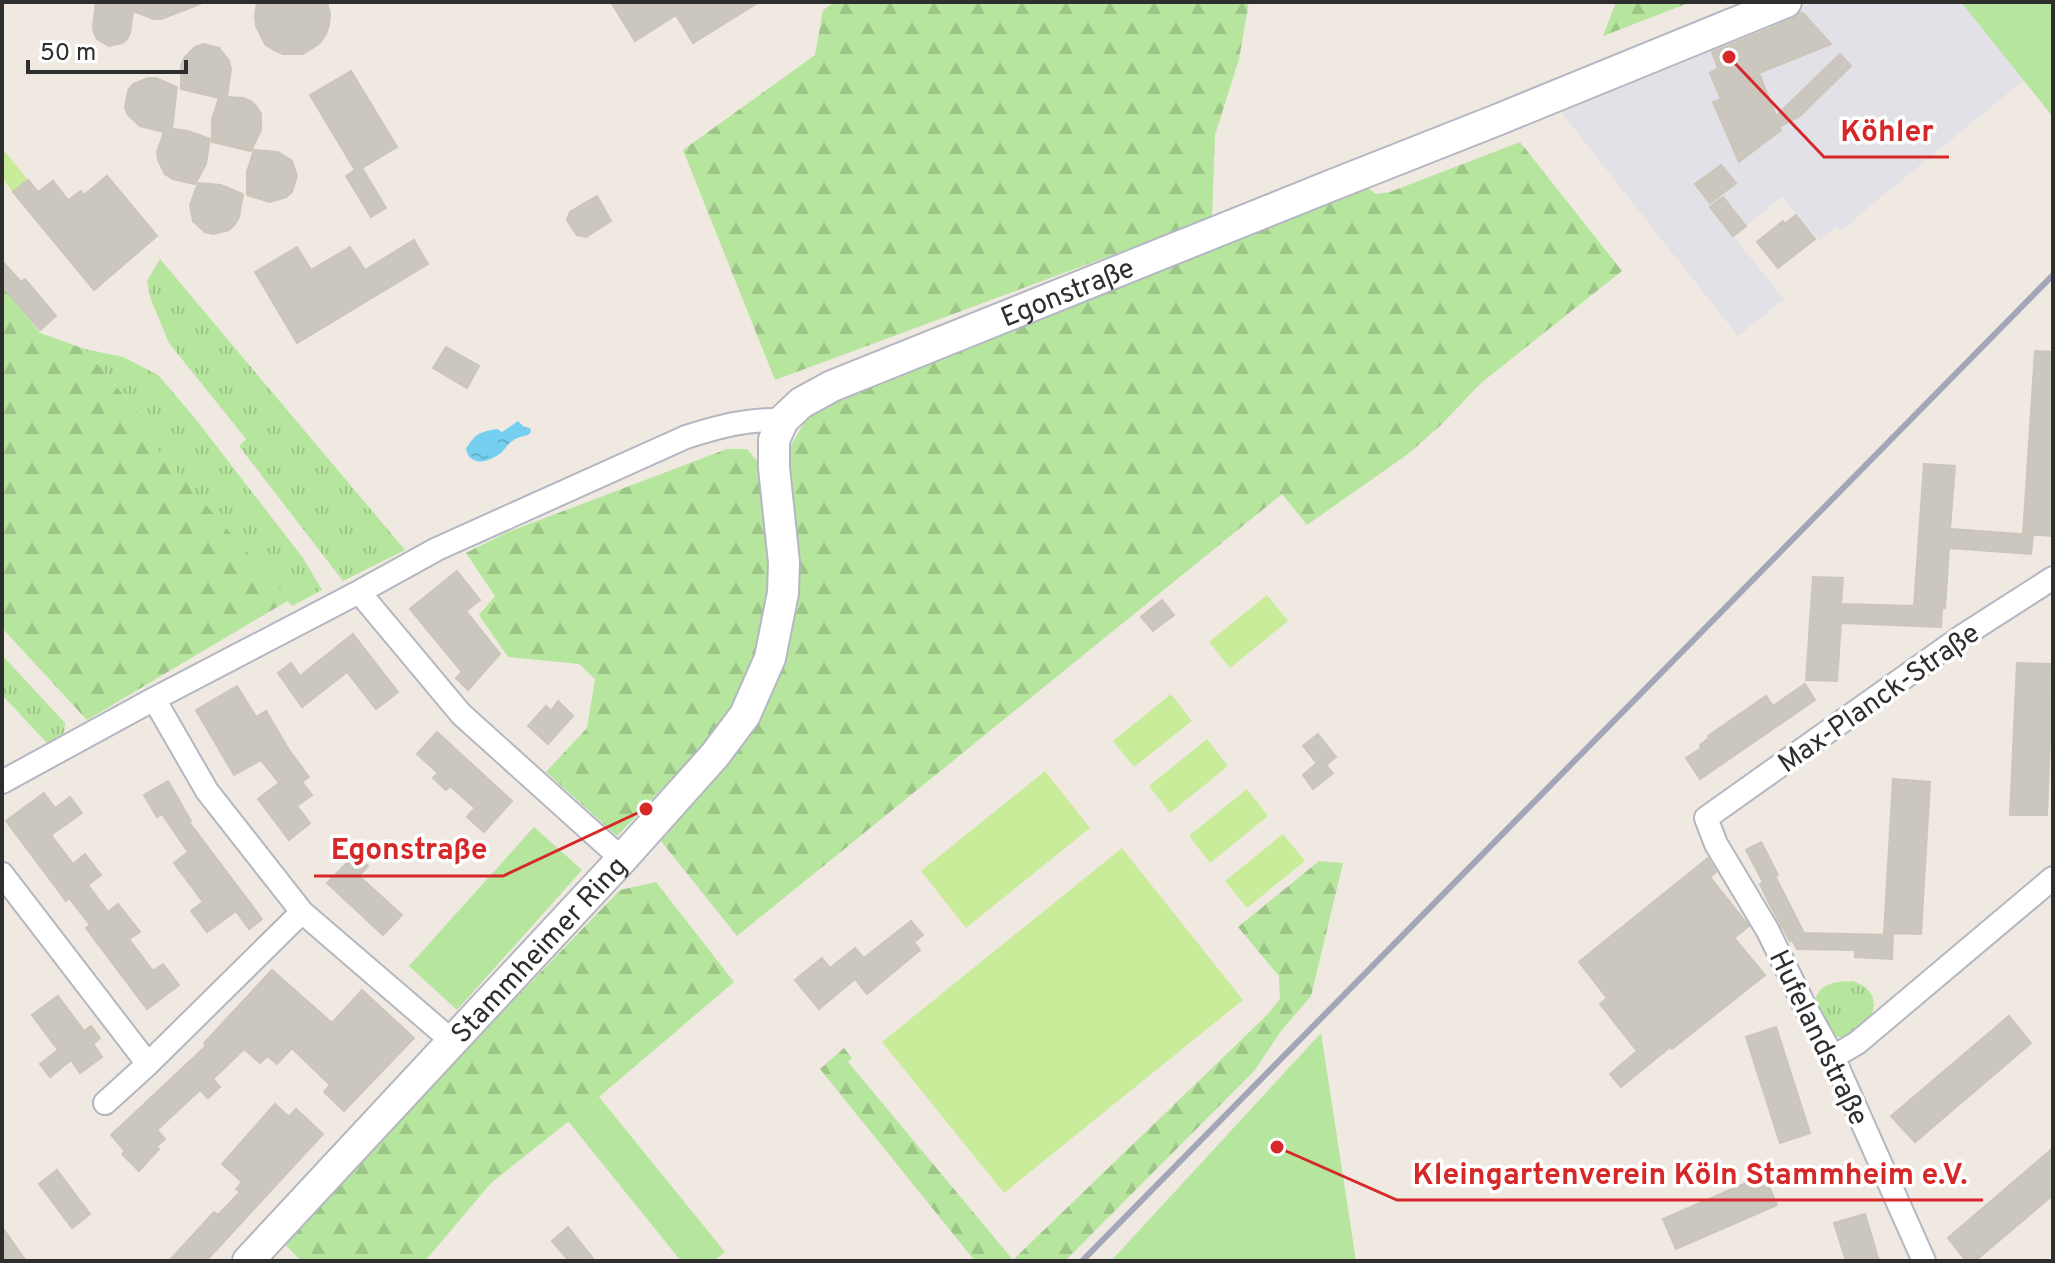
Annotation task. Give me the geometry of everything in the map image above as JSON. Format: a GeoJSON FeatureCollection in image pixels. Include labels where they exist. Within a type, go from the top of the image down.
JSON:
{"type":"FeatureCollection","features":[{"type":"Feature","properties":{"kind":"street","name":"Egonstraße"},"geometry":{"type":"LineString","coordinates":[[783,420],[801,403],[832,386],[1786,2]]}},
{"type":"Feature","properties":{"kind":"street"},"geometry":{"type":"LineString","coordinates":[[2,782],[437,549],[686,437],[755,419],[783,420]]}},
{"type":"Feature","properties":{"kind":"street","name":"Stammheimer Ring"},"geometry":{"type":"LineString","coordinates":[[248,1261],[622,859],[715,755],[745,715],[770,658],[783,593],[784,562],[774,440],[783,420]]}},
{"type":"Feature","properties":{"kind":"street","name":"Max-Planck-Straße"},"geometry":{"type":"LineString","coordinates":[[1706,818],[1961,637],[2053,578]]}},
{"type":"Feature","properties":{"kind":"street"},"geometry":{"type":"LineString","coordinates":[[359,592],[461,714],[622,859]]}},
{"type":"Feature","properties":{"kind":"street"},"geometry":{"type":"LineString","coordinates":[[154,699],[207,791],[302,912],[452,1041]]}},
{"type":"Feature","properties":{"kind":"street","name":"Hufelandstraße"},"geometry":{"type":"LineString","coordinates":[[1706,818],[1716,844],[1768,931],[1833,1057],[1924,1261]]}},
{"type":"Feature","properties":{"kind":"street"},"geometry":{"type":"LineString","coordinates":[[2,874],[148,1064]]}},
{"type":"Feature","properties":{"kind":"street"},"geometry":{"type":"LineString","coordinates":[[1833,1057],[1857,1043],[2053,878]]}},
{"type":"Feature","properties":{"kind":"street"},"geometry":{"type":"LineString","coordinates":[[105,1103],[302,912]]}},
{"type":"Feature","properties":{"kind":"shaded area"},"geometry":{"type":"Polygon","coordinates":[[[1816,2],[1961,2],[2024,80],[1840,231],[1837,227],[1819,241],[1782,197],[1733,236],[1784,299],[1738,336],[1560,111],[1816,2]]]}},
{"type":"Feature","properties":{"kind":"green space"},"geometry":{"type":"Polygon","coordinates":[[[835,2],[1249,2],[1239,59],[1215,135],[1212,218],[775,380],[683,150],[815,55],[823,10],[835,2]]]}},
{"type":"Feature","properties":{"kind":"green space"},"geometry":{"type":"Polygon","coordinates":[[[1616,2],[1691,2],[1603,36],[1616,2]]]}},
{"type":"Feature","properties":{"kind":"green space"},"geometry":{"type":"Polygon","coordinates":[[[1961,2],[2053,2],[2053,117],[1961,2]]]}},
{"type":"Feature","properties":{"kind":"green space"},"geometry":{"type":"Polygon","coordinates":[[[1520,142],[1622,271],[1481,383],[1408,454],[1307,525],[1282,494],[737,936],[661,841],[733,758],[776,679],[790,447],[806,420],[830,400],[1362,184],[1376,194],[1390,192],[1520,142]]]}},
{"type":"Feature","properties":{"kind":"green space"},"geometry":{"type":"Polygon","coordinates":[[[2,148],[28,180],[13,192],[2,178],[2,148]]]}},
{"type":"Feature","properties":{"kind":"green space"},"geometry":{"type":"Polygon","coordinates":[[[160,259],[405,550],[343,581],[239,446],[246,439],[169,343],[151,300],[147,281],[160,259]]]}},
{"type":"Feature","properties":{"kind":"green space"},"geometry":{"type":"Polygon","coordinates":[[[2,285],[40,333],[85,349],[137,411],[135,424],[289,600],[87,720],[2,628],[2,285]]]}},
{"type":"Feature","properties":{"kind":"green space"},"geometry":{"type":"Polygon","coordinates":[[[85,349],[123,357],[158,375],[303,558],[322,590],[292,606],[135,424],[137,411],[85,349]]]}},
{"type":"Feature","properties":{"kind":"green space"},"geometry":{"type":"Polygon","coordinates":[[[727,449],[747,449],[765,470],[770,582],[759,643],[747,685],[732,715],[617,836],[546,772],[587,728],[595,679],[579,664],[508,657],[479,615],[495,596],[466,553],[508,532],[727,449]]]}},
{"type":"Feature","properties":{"kind":"green space"},"geometry":{"type":"Polygon","coordinates":[[[1267,595],[1288,621],[1230,668],[1209,642],[1267,595]]]}},
{"type":"Feature","properties":{"kind":"green space"},"geometry":{"type":"Polygon","coordinates":[[[2,655],[65,723],[64,733],[47,743],[2,695],[2,655]]]}},
{"type":"Feature","properties":{"kind":"green space"},"geometry":{"type":"Polygon","coordinates":[[[1171,694],[1192,721],[1134,767],[1113,741],[1171,694]]]}},
{"type":"Feature","properties":{"kind":"green space"},"geometry":{"type":"Polygon","coordinates":[[[1207,739],[1228,766],[1170,813],[1149,786],[1207,739]]]}},
{"type":"Feature","properties":{"kind":"green space"},"geometry":{"type":"Polygon","coordinates":[[[1045,771],[1090,828],[966,928],[921,871],[1045,771]]]}},
{"type":"Feature","properties":{"kind":"green space"},"geometry":{"type":"Polygon","coordinates":[[[1247,789],[1268,816],[1210,863],[1189,836],[1247,789]]]}},
{"type":"Feature","properties":{"kind":"green space"},"geometry":{"type":"Polygon","coordinates":[[[534,827],[582,870],[457,1010],[409,966],[534,827]]]}},
{"type":"Feature","properties":{"kind":"green space"},"geometry":{"type":"Polygon","coordinates":[[[1283,834],[1305,861],[1247,908],[1225,881],[1283,834]]]}},
{"type":"Feature","properties":{"kind":"green space"},"geometry":{"type":"Polygon","coordinates":[[[1122,848],[1243,1000],[1004,1193],[882,1042],[1122,848]]]}},
{"type":"Feature","properties":{"kind":"green space"},"geometry":{"type":"Polygon","coordinates":[[[1319,861],[1343,863],[1311,996],[1281,1031],[1255,1070],[1065,1261],[975,1261],[820,1069],[844,1048],[852,1058],[848,1062],[1013,1260],[1280,999],[1279,976],[1238,927],[1319,861]]]}},
{"type":"Feature","properties":{"kind":"green space"},"geometry":{"type":"Polygon","coordinates":[[[656,882],[734,982],[599,1097],[491,1183],[425,1261],[301,1261],[282,1241],[620,890],[656,882]]]}},
{"type":"Feature","properties":{"kind":"green space"},"geometry":{"type":"Polygon","coordinates":[[[1853,981],[1867,989],[1873,999],[1873,1010],[1860,1030],[1839,1037],[1829,1032],[1822,1023],[1814,1003],[1824,987],[1853,981]]]}},
{"type":"Feature","properties":{"kind":"green space"},"geometry":{"type":"Polygon","coordinates":[[[1321,1033],[1356,1261],[1111,1261],[1321,1033]]]}},
{"type":"Feature","properties":{"kind":"green space"},"geometry":{"type":"Polygon","coordinates":[[[599,1097],[725,1252],[713,1261],[681,1261],[568,1121],[599,1097]]]}},
{"type":"Feature","properties":{"kind":"water"},"geometry":{"type":"Polygon","coordinates":[[[518,421],[530,428],[528,435],[515,439],[502,452],[486,460],[476,461],[468,455],[466,449],[478,434],[497,429],[502,432],[518,421]]]}},
{"type":"Feature","properties":{"kind":"building"},"geometry":{"type":"Polygon","coordinates":[[[96,2],[200,4],[161,19],[133,11],[127,39],[109,46],[97,39],[94,33],[96,2]]]}},
{"type":"Feature","properties":{"kind":"building"},"geometry":{"type":"Polygon","coordinates":[[[257,2],[327,2],[330,14],[326,34],[320,43],[303,54],[283,54],[274,50],[265,44],[256,26],[257,2]]]}},
{"type":"Feature","properties":{"kind":"building"},"geometry":{"type":"Polygon","coordinates":[[[611,2],[759,2],[693,43],[676,15],[635,41],[611,2]]]}},
{"type":"Feature","properties":{"kind":"building"},"geometry":{"type":"Polygon","coordinates":[[[1800,13],[1831,44],[1759,73],[1776,116],[1840,54],[1851,66],[1800,116],[1779,127],[1781,130],[1739,162],[1713,102],[1721,99],[1710,73],[1718,68],[1712,52],[1793,19],[1800,13]]]}},
{"type":"Feature","properties":{"kind":"building"},"geometry":{"type":"Polygon","coordinates":[[[203,44],[219,48],[229,61],[231,69],[227,97],[251,101],[261,114],[261,130],[251,151],[212,142],[212,119],[219,98],[181,89],[184,58],[203,44]]]}},
{"type":"Feature","properties":{"kind":"building"},"geometry":{"type":"Polygon","coordinates":[[[351,71],[397,147],[362,168],[386,208],[371,217],[346,176],[355,170],[310,95],[351,71]]]}},
{"type":"Feature","properties":{"kind":"building"},"geometry":{"type":"Polygon","coordinates":[[[148,78],[177,87],[172,129],[210,139],[206,164],[195,184],[165,174],[157,152],[164,132],[140,126],[128,115],[125,107],[128,91],[133,84],[148,78]]]}},
{"type":"Feature","properties":{"kind":"building"},"geometry":{"type":"Polygon","coordinates":[[[254,150],[278,152],[292,161],[297,176],[292,192],[286,197],[270,202],[247,195],[247,172],[254,150]]]}},
{"type":"Feature","properties":{"kind":"building"},"geometry":{"type":"Polygon","coordinates":[[[1721,165],[1736,183],[1710,203],[1695,184],[1721,165]]]}},
{"type":"Feature","properties":{"kind":"building"},"geometry":{"type":"Polygon","coordinates":[[[107,176],[157,236],[94,290],[13,192],[28,180],[38,192],[53,181],[68,200],[81,191],[84,195],[107,176]]]}},
{"type":"Feature","properties":{"kind":"building"},"geometry":{"type":"Polygon","coordinates":[[[198,183],[221,185],[243,194],[239,217],[229,230],[213,234],[205,232],[193,221],[190,205],[198,183]]]}},
{"type":"Feature","properties":{"kind":"building"},"geometry":{"type":"Polygon","coordinates":[[[597,196],[611,221],[586,237],[577,235],[567,220],[570,212],[597,196]]]}},
{"type":"Feature","properties":{"kind":"building"},"geometry":{"type":"Polygon","coordinates":[[[1723,197],[1746,226],[1733,236],[1710,207],[1723,197]]]}},
{"type":"Feature","properties":{"kind":"building"},"geometry":{"type":"Polygon","coordinates":[[[1796,215],[1815,239],[1778,268],[1757,242],[1783,221],[1785,224],[1796,215]]]}},
{"type":"Feature","properties":{"kind":"building"},"geometry":{"type":"Polygon","coordinates":[[[414,240],[428,264],[297,343],[255,272],[297,247],[311,270],[350,247],[365,270],[414,240]]]}},
{"type":"Feature","properties":{"kind":"building"},"geometry":{"type":"Polygon","coordinates":[[[2,261],[21,282],[25,279],[56,316],[40,330],[2,286],[2,261]]]}},
{"type":"Feature","properties":{"kind":"building"},"geometry":{"type":"Polygon","coordinates":[[[446,347],[479,366],[467,388],[433,368],[446,347]]]}},
{"type":"Feature","properties":{"kind":"building"},"geometry":{"type":"Polygon","coordinates":[[[2035,351],[2053,352],[2053,536],[2023,534],[2035,351]]]}},
{"type":"Feature","properties":{"kind":"building"},"geometry":{"type":"Polygon","coordinates":[[[1924,464],[1955,466],[1950,529],[2033,535],[2031,554],[1949,548],[1941,627],[1841,623],[1837,681],[1806,680],[1813,577],[1843,578],[1841,604],[1914,606],[1924,464]]]}},
{"type":"Feature","properties":{"kind":"building"},"geometry":{"type":"Polygon","coordinates":[[[457,571],[480,600],[466,611],[500,654],[468,690],[456,678],[462,672],[410,609],[457,571]]]}},
{"type":"Feature","properties":{"kind":"building"},"geometry":{"type":"Polygon","coordinates":[[[1162,600],[1174,615],[1153,631],[1141,617],[1162,600]]]}},
{"type":"Feature","properties":{"kind":"building"},"geometry":{"type":"Polygon","coordinates":[[[353,634],[398,692],[376,709],[347,672],[302,707],[278,673],[291,663],[300,676],[353,634]]]}},
{"type":"Feature","properties":{"kind":"building"},"geometry":{"type":"Polygon","coordinates":[[[2017,663],[2053,664],[2047,815],[2010,815],[2017,663]]]}},
{"type":"Feature","properties":{"kind":"building"},"geometry":{"type":"Polygon","coordinates":[[[1805,684],[1815,700],[1700,779],[1686,758],[1701,748],[1708,736],[1766,696],[1773,706],[1805,684]]]}},
{"type":"Feature","properties":{"kind":"building"},"geometry":{"type":"Polygon","coordinates":[[[237,686],[256,717],[266,711],[309,777],[302,782],[312,795],[297,806],[310,823],[289,840],[258,799],[279,783],[261,760],[234,775],[196,710],[237,686]]]}},
{"type":"Feature","properties":{"kind":"building"},"geometry":{"type":"Polygon","coordinates":[[[558,701],[573,716],[548,744],[528,726],[546,706],[551,711],[558,701]]]}},
{"type":"Feature","properties":{"kind":"building"},"geometry":{"type":"Polygon","coordinates":[[[437,732],[512,801],[484,832],[467,817],[475,808],[450,786],[446,790],[433,778],[438,773],[417,754],[437,732]]]}},
{"type":"Feature","properties":{"kind":"building"},"geometry":{"type":"Polygon","coordinates":[[[1318,734],[1336,757],[1326,765],[1333,773],[1313,789],[1303,775],[1317,763],[1303,746],[1318,734]]]}},
{"type":"Feature","properties":{"kind":"building"},"geometry":{"type":"Polygon","coordinates":[[[1893,779],[1930,782],[1921,934],[1884,933],[1893,779]]]}},
{"type":"Feature","properties":{"kind":"building"},"geometry":{"type":"Polygon","coordinates":[[[168,781],[189,822],[262,919],[249,929],[236,911],[207,932],[191,911],[203,902],[174,863],[188,852],[162,814],[157,817],[144,795],[168,781]]]}},
{"type":"Feature","properties":{"kind":"building"},"geometry":{"type":"Polygon","coordinates":[[[44,793],[55,808],[70,797],[82,813],[51,835],[73,864],[85,854],[101,875],[88,885],[108,912],[118,904],[140,932],[129,939],[153,971],[163,964],[179,985],[147,1009],[86,928],[90,925],[69,898],[66,901],[6,821],[44,793]]]}},
{"type":"Feature","properties":{"kind":"building"},"geometry":{"type":"Polygon","coordinates":[[[1761,842],[1804,933],[1893,935],[1892,959],[1855,957],[1855,950],[1797,949],[1770,905],[1760,884],[1763,882],[1746,850],[1761,842]]]}},
{"type":"Feature","properties":{"kind":"building"},"geometry":{"type":"Polygon","coordinates":[[[356,854],[368,866],[359,876],[402,915],[383,935],[327,883],[356,854]]]}},
{"type":"Feature","properties":{"kind":"building"},"geometry":{"type":"Polygon","coordinates":[[[1708,858],[1716,872],[1710,877],[1749,926],[1734,938],[1765,975],[1621,1087],[1610,1074],[1637,1051],[1600,1004],[1607,998],[1579,962],[1708,858]]]}},
{"type":"Feature","properties":{"kind":"building"},"geometry":{"type":"Polygon","coordinates":[[[911,921],[923,935],[914,942],[920,950],[867,994],[855,979],[819,1009],[795,980],[822,958],[830,968],[855,948],[864,958],[911,921]]]}},
{"type":"Feature","properties":{"kind":"building"},"geometry":{"type":"Polygon","coordinates":[[[272,970],[332,1023],[362,990],[414,1038],[344,1111],[324,1092],[330,1085],[292,1048],[277,1064],[267,1056],[260,1063],[244,1049],[213,1079],[220,1087],[208,1098],[200,1090],[157,1130],[165,1139],[139,1171],[122,1154],[125,1151],[111,1135],[206,1046],[204,1043],[272,970]]]}},
{"type":"Feature","properties":{"kind":"building"},"geometry":{"type":"Polygon","coordinates":[[[58,996],[84,1031],[91,1026],[100,1038],[93,1044],[102,1057],[80,1073],[71,1060],[50,1077],[40,1064],[58,1050],[32,1015],[58,996]]]}},
{"type":"Feature","properties":{"kind":"building"},"geometry":{"type":"Polygon","coordinates":[[[2009,1016],[2031,1043],[1915,1142],[1891,1116],[2009,1016]]]}},
{"type":"Feature","properties":{"kind":"building"},"geometry":{"type":"Polygon","coordinates":[[[1776,1027],[1810,1133],[1780,1143],[1746,1037],[1776,1027]]]}},
{"type":"Feature","properties":{"kind":"building"},"geometry":{"type":"Polygon","coordinates":[[[275,1104],[289,1117],[296,1109],[323,1134],[206,1261],[169,1261],[214,1212],[218,1215],[240,1192],[236,1189],[242,1182],[222,1164],[275,1104]]]}},
{"type":"Feature","properties":{"kind":"building"},"geometry":{"type":"Polygon","coordinates":[[[2053,1148],[2053,1195],[1975,1261],[1966,1261],[1948,1238],[2053,1148]]]}},
{"type":"Feature","properties":{"kind":"building"},"geometry":{"type":"Polygon","coordinates":[[[57,1170],[90,1214],[72,1228],[39,1184],[57,1170]]]}},
{"type":"Feature","properties":{"kind":"building"},"geometry":{"type":"Polygon","coordinates":[[[1764,1175],[1777,1205],[1676,1249],[1663,1219],[1764,1175]]]}},
{"type":"Feature","properties":{"kind":"building"},"geometry":{"type":"Polygon","coordinates":[[[1865,1214],[1879,1261],[1846,1261],[1834,1223],[1865,1214]]]}},
{"type":"Feature","properties":{"kind":"building"},"geometry":{"type":"Polygon","coordinates":[[[2,1227],[26,1261],[2,1261],[2,1227]]]}},
{"type":"Feature","properties":{"kind":"building"},"geometry":{"type":"Polygon","coordinates":[[[568,1227],[595,1261],[569,1261],[552,1241],[568,1227]]]}},
{"type":"Feature","properties":{"kind":"railway"},"geometry":{"type":"LineString","coordinates":[[1082,1261],[2053,275]]}},
{"type":"Feature","properties":{"kind":"place","name":"Köhler"},"geometry":{"type":"Point","coordinates":[1729,57]}},
{"type":"Feature","properties":{"kind":"place","name":"Egonstraße"},"geometry":{"type":"Point","coordinates":[646,809]}},
{"type":"Feature","properties":{"kind":"place","name":"Kleingartenverein Köln Stammheim e.V."},"geometry":{"type":"Point","coordinates":[1277,1147]}}]}
